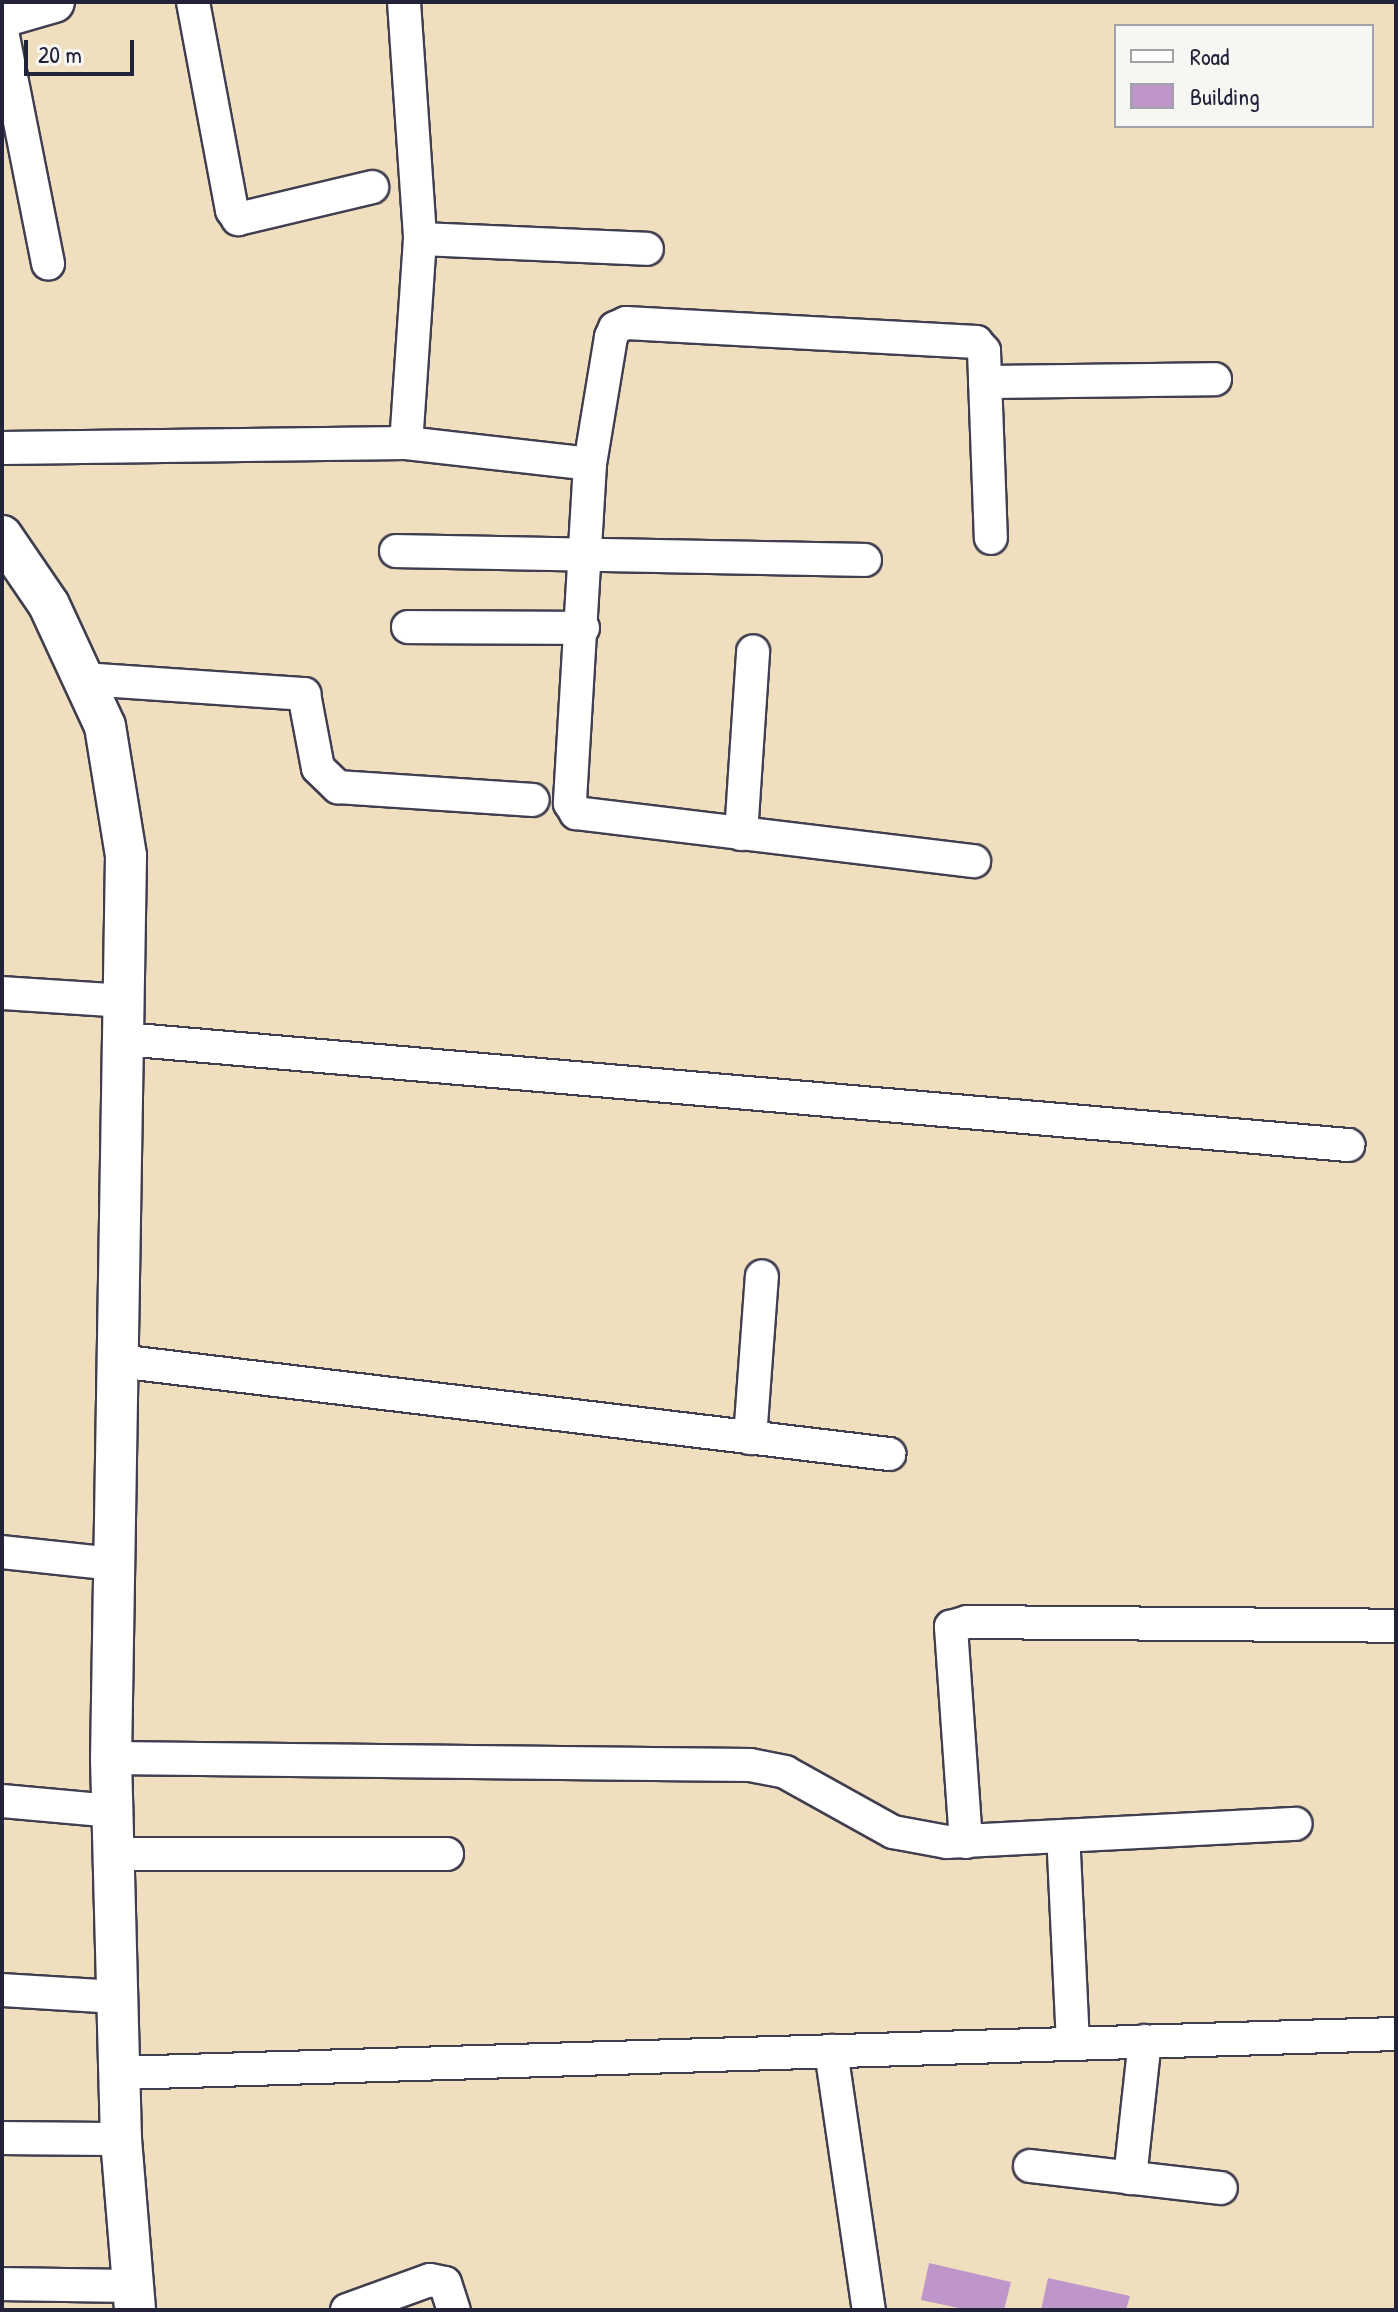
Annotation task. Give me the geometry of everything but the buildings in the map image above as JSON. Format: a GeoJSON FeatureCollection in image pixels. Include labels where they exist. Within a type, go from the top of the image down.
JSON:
{"type":"FeatureCollection","features":[{"type":"Feature","properties":{"kind":"street"},"geometry":{"type":"LineString","coordinates":[[193,2],[232,210],[238,219],[372,187]]}},
{"type":"Feature","properties":{"kind":"street"},"geometry":{"type":"LineString","coordinates":[[404,2],[420,239],[406,443]]}},
{"type":"Feature","properties":{"kind":"street"},"geometry":{"type":"LineString","coordinates":[[2,17],[45,3]]}},
{"type":"Feature","properties":{"kind":"street"},"geometry":{"type":"LineString","coordinates":[[2,31],[48,264]]}},
{"type":"Feature","properties":{"kind":"street"},"geometry":{"type":"LineString","coordinates":[[420,239],[647,249]]}},
{"type":"Feature","properties":{"kind":"street"},"geometry":{"type":"LineString","coordinates":[[974,861],[576,813],[570,803],[588,551],[590,464],[615,328],[626,323],[976,342],[984,351],[991,538]]}},
{"type":"Feature","properties":{"kind":"street"},"geometry":{"type":"LineString","coordinates":[[985,382],[1215,379]]}},
{"type":"Feature","properties":{"kind":"street"},"geometry":{"type":"LineString","coordinates":[[2,448],[406,443],[590,464]]}},
{"type":"Feature","properties":{"kind":"street"},"geometry":{"type":"LineString","coordinates":[[2,536],[49,605],[105,726],[126,856],[111,1758],[121,2139],[134,2298],[2,2284]]}},
{"type":"Feature","properties":{"kind":"street"},"geometry":{"type":"LineString","coordinates":[[396,551],[588,551],[865,560]]}},
{"type":"Feature","properties":{"kind":"street"},"geometry":{"type":"LineString","coordinates":[[408,627],[583,628]]}},
{"type":"Feature","properties":{"kind":"street"},"geometry":{"type":"LineString","coordinates":[[741,834],[753,651]]}},
{"type":"Feature","properties":{"kind":"street"},"geometry":{"type":"LineString","coordinates":[[84,679],[304,694],[318,768],[338,787],[533,800]]}},
{"type":"Feature","properties":{"kind":"street"},"geometry":{"type":"LineString","coordinates":[[2,993],[124,1020],[1348,1145]]}},
{"type":"Feature","properties":{"kind":"street"},"geometry":{"type":"LineString","coordinates":[[750,1438],[762,1276]]}},
{"type":"Feature","properties":{"kind":"street"},"geometry":{"type":"LineString","coordinates":[[118,1361],[889,1454]]}},
{"type":"Feature","properties":{"kind":"street"},"geometry":{"type":"LineString","coordinates":[[2,1552],[115,1564]]}},
{"type":"Feature","properties":{"kind":"street"},"geometry":{"type":"LineString","coordinates":[[966,1842],[951,1627],[967,1622],[1396,1626]]}},
{"type":"Feature","properties":{"kind":"street"},"geometry":{"type":"LineString","coordinates":[[111,1758],[750,1765],[785,1772],[893,1832],[966,1842],[1296,1824]]}},
{"type":"Feature","properties":{"kind":"street"},"geometry":{"type":"LineString","coordinates":[[2,1801],[112,1811]]}},
{"type":"Feature","properties":{"kind":"street"},"geometry":{"type":"LineString","coordinates":[[1064,1853],[1073,2044]]}},
{"type":"Feature","properties":{"kind":"street"},"geometry":{"type":"LineString","coordinates":[[113,1854],[447,1854]]}},
{"type":"Feature","properties":{"kind":"street"},"geometry":{"type":"LineString","coordinates":[[2,1990],[117,1997]]}},
{"type":"Feature","properties":{"kind":"street"},"geometry":{"type":"LineString","coordinates":[[120,2073],[1396,2034]]}},
{"type":"Feature","properties":{"kind":"street"},"geometry":{"type":"LineString","coordinates":[[1130,2178],[1145,2041]]}},
{"type":"Feature","properties":{"kind":"street"},"geometry":{"type":"LineString","coordinates":[[831,2051],[876,2309]]}},
{"type":"Feature","properties":{"kind":"street"},"geometry":{"type":"LineString","coordinates":[[2,2138],[121,2139]]}},
{"type":"Feature","properties":{"kind":"street"},"geometry":{"type":"LineString","coordinates":[[1030,2166],[1221,2188]]}},
{"type":"Feature","properties":{"kind":"street"},"geometry":{"type":"LineString","coordinates":[[347,2310],[430,2280],[445,2283],[454,2310]]}}]}
